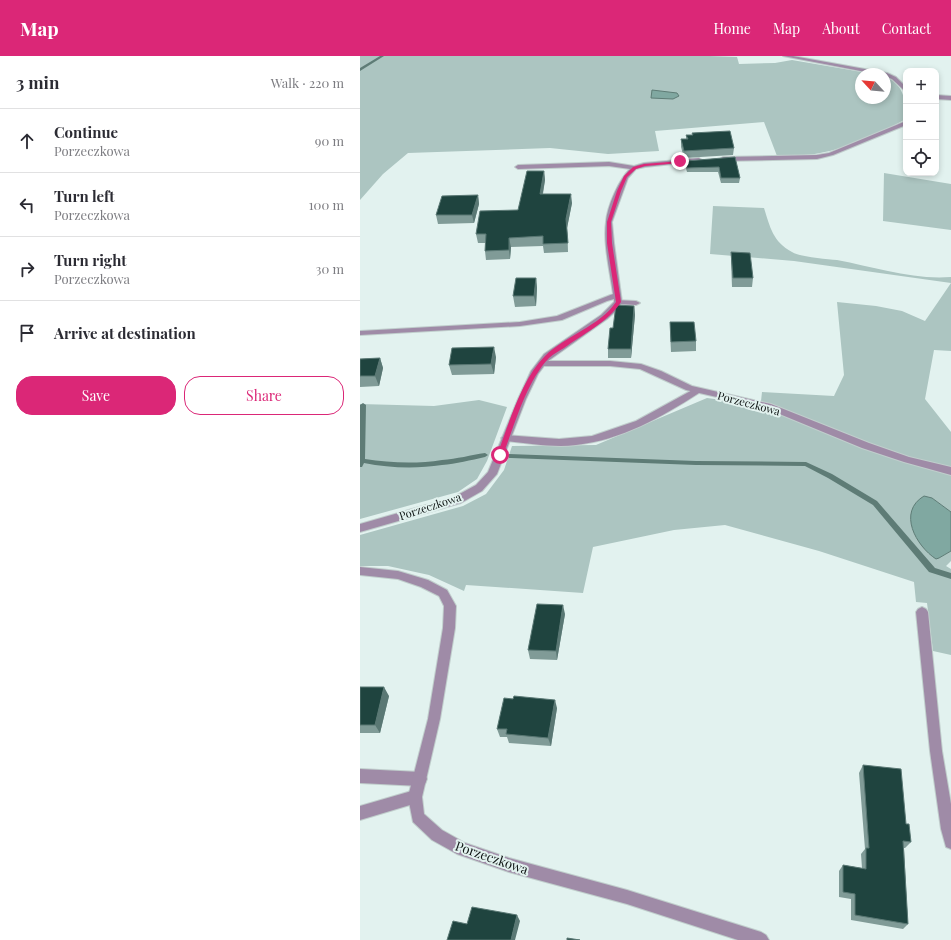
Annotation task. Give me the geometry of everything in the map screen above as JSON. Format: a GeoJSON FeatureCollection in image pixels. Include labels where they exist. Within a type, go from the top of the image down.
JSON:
{"type":"FeatureCollection","features":[{"type":"Feature","properties":{"kind":"street"},"geometry":{"type":"LineString","coordinates":[[785,56],[855,69]]}},
{"type":"Feature","properties":{"kind":"street"},"geometry":{"type":"LineString","coordinates":[[891,77],[903,87]]}},
{"type":"Feature","properties":{"kind":"street"},"geometry":{"type":"LineString","coordinates":[[939,97],[951,98]]}},
{"type":"Feature","properties":{"kind":"street"},"geometry":{"type":"LineString","coordinates":[[618,298],[610,243],[609,222],[625,176],[634,168],[644,165],[712,159],[817,157],[831,154],[903,124]]}},
{"type":"Feature","properties":{"kind":"street"},"geometry":{"type":"LineString","coordinates":[[518,167],[609,164],[623,165],[634,168]]}},
{"type":"Feature","properties":{"kind":"street"},"geometry":{"type":"LineString","coordinates":[[360,332],[520,324],[559,318],[604,299],[618,298],[636,304]]}},
{"type":"Feature","properties":{"kind":"street","name":"Porzeczkowa"},"geometry":{"type":"LineString","coordinates":[[360,528],[458,500],[479,488],[492,474],[534,373],[547,356],[604,317],[614,308],[618,298]]}},
{"type":"Feature","properties":{"kind":"street","name":"Porzeczkowa"},"geometry":{"type":"LineString","coordinates":[[542,363],[560,365],[634,365],[659,373],[696,391],[737,398],[770,407],[885,453],[919,464],[951,471]]}},
{"type":"Feature","properties":{"kind":"street"},"geometry":{"type":"LineString","coordinates":[[506,438],[549,442],[576,442],[603,437],[631,426],[696,391]]}},
{"type":"Feature","properties":{"kind":"street","name":"Porzeczkowa"},"geometry":{"type":"LineString","coordinates":[[360,571],[398,575],[424,583],[443,593],[450,606],[449,628],[434,719],[415,797],[418,817],[437,835],[462,849],[509,865],[634,899],[761,940]]}},
{"type":"Feature","properties":{"kind":"street"},"geometry":{"type":"LineString","coordinates":[[922,612],[936,751],[951,842]]}},
{"type":"Feature","properties":{"kind":"street"},"geometry":{"type":"LineString","coordinates":[[360,776],[420,779]]}},
{"type":"Feature","properties":{"kind":"street"},"geometry":{"type":"LineString","coordinates":[[360,813],[415,797]]}},
{"type":"Feature","properties":{"kind":"shaded area"},"geometry":{"type":"Polygon","coordinates":[[[360,56],[710,56],[737,57],[739,64],[775,63],[792,60],[855,71],[855,104],[891,104],[891,80],[903,94],[903,120],[852,144],[815,154],[777,156],[764,122],[655,131],[659,151],[608,154],[550,148],[408,153],[383,174],[360,200],[360,56]]]}},
{"type":"Feature","properties":{"kind":"shaded area"},"geometry":{"type":"Polygon","coordinates":[[[652,90],[677,93],[679,96],[673,99],[651,98],[652,90]]]}},
{"type":"Feature","properties":{"kind":"shaded area"},"geometry":{"type":"Polygon","coordinates":[[[884,173],[951,184],[951,230],[883,221],[884,173]]]}},
{"type":"Feature","properties":{"kind":"shaded area"},"geometry":{"type":"Polygon","coordinates":[[[713,206],[764,208],[770,228],[776,239],[780,244],[796,254],[813,258],[837,260],[908,275],[922,277],[951,277],[951,283],[794,261],[710,254],[713,206]]]}},
{"type":"Feature","properties":{"kind":"shaded area"},"geometry":{"type":"Polygon","coordinates":[[[951,283],[951,351],[934,350],[925,399],[951,432],[951,512],[932,498],[939,558],[951,551],[951,561],[946,566],[951,569],[951,655],[933,651],[927,603],[916,602],[914,582],[819,551],[725,525],[674,530],[593,547],[583,593],[466,585],[464,591],[429,575],[388,566],[360,566],[360,535],[463,506],[486,494],[504,470],[512,446],[596,445],[707,398],[737,402],[817,427],[785,410],[761,401],[762,392],[834,396],[844,375],[837,302],[876,306],[902,311],[925,321],[951,283]]]}},
{"type":"Feature","properties":{"kind":"shaded area"},"geometry":{"type":"Polygon","coordinates":[[[479,400],[507,407],[487,461],[477,479],[458,492],[360,519],[360,404],[434,406],[479,400]]]}},
{"type":"Feature","properties":{"kind":"shaded area"},"geometry":{"type":"Polygon","coordinates":[[[924,496],[932,498],[951,512],[951,551],[936,559],[922,546],[912,529],[912,511],[916,503],[924,496]]]}},
{"type":"Feature","properties":{"kind":"building"},"geometry":{"type":"Polygon","coordinates":[[[730,131],[734,148],[684,151],[681,139],[688,139],[686,135],[693,135],[692,133],[730,131]]]}},
{"type":"Feature","properties":{"kind":"building"},"geometry":{"type":"Polygon","coordinates":[[[735,157],[740,178],[721,178],[719,167],[687,168],[686,161],[735,157]]]}},
{"type":"Feature","properties":{"kind":"building"},"geometry":{"type":"Polygon","coordinates":[[[527,171],[544,171],[540,194],[571,194],[566,219],[568,243],[543,244],[543,236],[509,238],[509,250],[485,251],[486,234],[476,234],[480,211],[518,210],[527,171]]]}},
{"type":"Feature","properties":{"kind":"building"},"geometry":{"type":"Polygon","coordinates":[[[478,195],[472,215],[436,215],[442,196],[478,195]]]}},
{"type":"Feature","properties":{"kind":"building"},"geometry":{"type":"Polygon","coordinates":[[[731,252],[750,253],[753,278],[733,278],[731,252]]]}},
{"type":"Feature","properties":{"kind":"building"},"geometry":{"type":"Polygon","coordinates":[[[516,278],[536,278],[534,296],[513,296],[516,278]]]}},
{"type":"Feature","properties":{"kind":"building"},"geometry":{"type":"Polygon","coordinates":[[[616,305],[634,306],[631,349],[608,349],[610,328],[613,328],[616,305]]]}},
{"type":"Feature","properties":{"kind":"building"},"geometry":{"type":"Polygon","coordinates":[[[670,322],[694,322],[696,341],[671,342],[670,322]]]}},
{"type":"Feature","properties":{"kind":"building"},"geometry":{"type":"Polygon","coordinates":[[[494,347],[491,364],[449,365],[452,348],[494,347]]]}},
{"type":"Feature","properties":{"kind":"building"},"geometry":{"type":"Polygon","coordinates":[[[380,358],[375,376],[360,376],[360,359],[380,358]]]}},
{"type":"Feature","properties":{"kind":"building"},"geometry":{"type":"Polygon","coordinates":[[[537,604],[563,605],[556,651],[528,650],[537,604]]]}},
{"type":"Feature","properties":{"kind":"building"},"geometry":{"type":"Polygon","coordinates":[[[360,687],[384,687],[375,725],[360,725],[360,687]]]}},
{"type":"Feature","properties":{"kind":"building"},"geometry":{"type":"Polygon","coordinates":[[[514,696],[555,700],[548,738],[506,734],[507,729],[497,729],[504,698],[513,699],[514,696]]]}},
{"type":"Feature","properties":{"kind":"building"},"geometry":{"type":"Polygon","coordinates":[[[863,765],[901,769],[906,824],[909,824],[911,842],[903,841],[908,924],[855,915],[855,894],[843,892],[843,865],[866,869],[866,848],[869,848],[863,765]]]}},
{"type":"Feature","properties":{"kind":"building"},"geometry":{"type":"Polygon","coordinates":[[[472,907],[517,915],[511,940],[447,940],[453,921],[467,924],[472,907]]]}},
{"type":"Feature","properties":{"kind":"building"},"geometry":{"type":"Polygon","coordinates":[[[567,938],[580,940],[567,940],[567,938]]]}},
{"type":"Feature","properties":{"kind":"waterway"},"geometry":{"type":"LineString","coordinates":[[360,70],[382,56]]}},
{"type":"Feature","properties":{"kind":"waterway"},"geometry":{"type":"LineString","coordinates":[[362,460],[363,405]]}},
{"type":"Feature","properties":{"kind":"waterway"},"geometry":{"type":"LineString","coordinates":[[362,460],[377,463],[415,465],[442,463],[485,455]]}},
{"type":"Feature","properties":{"kind":"waterway"},"geometry":{"type":"LineString","coordinates":[[511,456],[696,463],[806,464],[830,476],[875,503],[932,570],[951,576]]}},
{"type":"Feature","properties":{"kind":"waterway"},"geometry":{"type":"LineString","coordinates":[[360,465],[362,460]]}},
{"type":"Feature","properties":{"kind":"route"},"geometry":{"type":"LineString","coordinates":[[500,455],[534,373],[547,356],[604,317],[618,302],[610,243],[609,222],[625,176],[634,168],[644,165],[680,161]]}}]}
